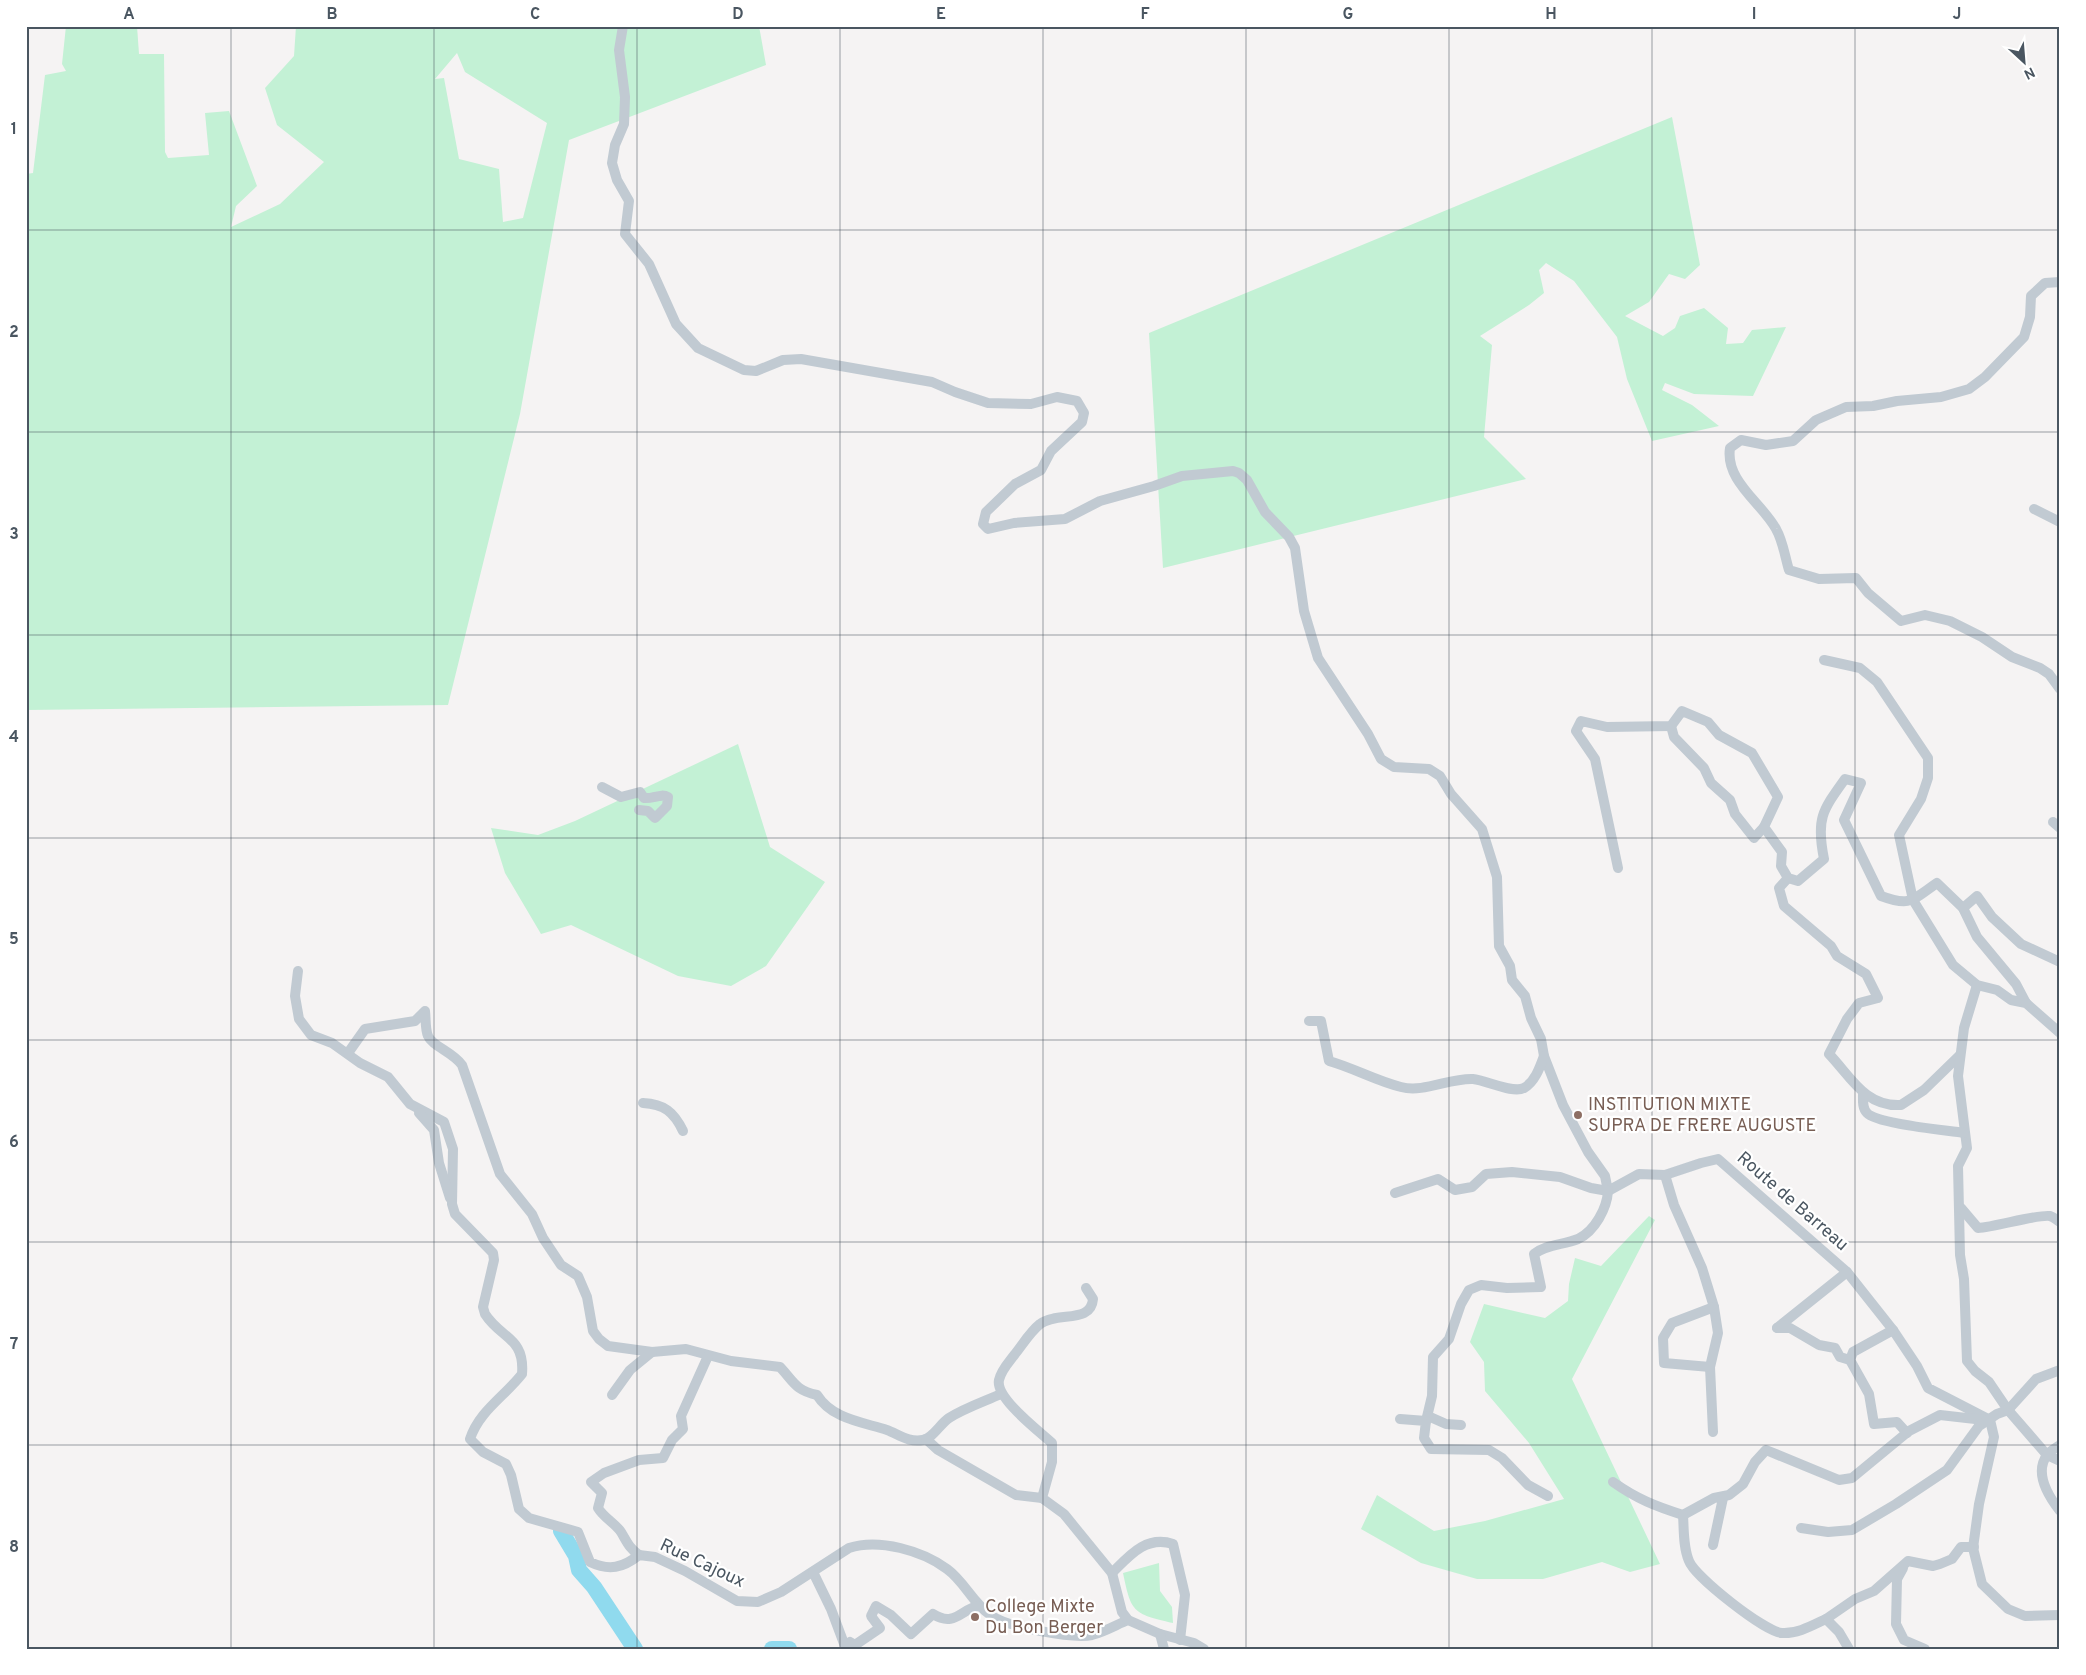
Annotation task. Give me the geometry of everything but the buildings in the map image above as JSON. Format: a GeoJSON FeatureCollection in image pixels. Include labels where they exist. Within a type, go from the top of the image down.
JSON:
{"type":"FeatureCollection","features":[{"type":"Feature","properties":{"kind":"street"},"geometry":{"type":"LineString","coordinates":[[623,26],[619,50],[625,96],[624,124],[615,145],[612,162],[617,180],[629,201],[625,234],[649,264],[666,306],[686,338],[698,348],[744,370],[756,371],[783,360],[801,359],[932,382],[988,403],[1032,404],[1057,397],[1077,401],[1084,413],[1082,422],[1051,451],[1041,470],[1015,484],[986,512],[982,524],[988,530],[1014,523],[1064,519],[1100,501],[1182,476],[1223,471],[1239,473],[1247,480],[1265,512],[1289,537],[1295,548],[1304,611],[1318,658],[1368,734],[1381,759],[1394,767],[1429,769],[1440,776],[1451,794],[1482,829],[1497,877],[1499,946],[1510,966],[1512,980],[1525,996],[1531,1018],[1541,1039],[1544,1056],[1563,1106],[1588,1152],[1605,1176],[1608,1202],[1599,1218],[1579,1239],[1541,1248],[1534,1254],[1541,1287],[1507,1288],[1481,1285],[1469,1290],[1461,1304],[1449,1339],[1432,1358],[1432,1396],[1424,1438],[1431,1449],[1488,1450],[1502,1458],[1528,1485],[1548,1496]]}},
{"type":"Feature","properties":{"kind":"street"},"geometry":{"type":"LineString","coordinates":[[2060,282],[2045,283],[2031,296],[2030,317],[2024,337],[1985,377],[1969,389],[1941,397],[1873,406],[1846,407],[1816,420],[1793,441],[1766,446],[1741,440],[1730,448],[1729,457],[1735,476],[1777,530],[1789,570],[1819,579],[1856,578],[1868,593],[1901,621],[1925,615],[1950,621],[2012,657],[2040,668],[2049,674],[2060,689]]}},
{"type":"Feature","properties":{"kind":"street"},"geometry":{"type":"LineString","coordinates":[[2034,509],[2060,522]]}},
{"type":"Feature","properties":{"kind":"street"},"geometry":{"type":"LineString","coordinates":[[1824,660],[1860,668],[1877,682],[1928,758],[1928,778],[1921,799],[1899,835],[1913,900],[1953,966],[1977,985],[1997,990],[2011,1000],[2026,1003]]}},
{"type":"Feature","properties":{"kind":"street"},"geometry":{"type":"LineString","coordinates":[[1682,711],[1708,722],[1719,735],[1752,753],[1778,797],[1764,827],[1754,838],[1735,814],[1730,800],[1711,783],[1704,768],[1674,737],[1671,726],[1682,711]]}},
{"type":"Feature","properties":{"kind":"street"},"geometry":{"type":"LineString","coordinates":[[1618,868],[1595,759],[1576,731],[1581,721],[1607,727],[1671,726]]}},
{"type":"Feature","properties":{"kind":"street"},"geometry":{"type":"LineString","coordinates":[[1764,827],[1782,852],[1781,866],[1788,878],[1798,881],[1824,859],[1820,836],[1823,810],[1845,780],[1861,783],[1844,820],[1881,896],[1900,903],[1913,900],[1937,883],[1963,908],[1977,937],[2016,984],[2026,1003],[2060,1033]]}},
{"type":"Feature","properties":{"kind":"street"},"geometry":{"type":"LineString","coordinates":[[602,787],[621,797],[640,792],[644,798],[668,796],[667,806],[656,818],[648,812],[639,810]]}},
{"type":"Feature","properties":{"kind":"street"},"geometry":{"type":"LineString","coordinates":[[1788,878],[1778,888],[1784,906],[1832,946],[1838,956],[1866,974],[1878,998],[1859,1003],[1847,1019],[1836,1044],[1829,1054],[1850,1076],[1863,1094],[1875,1101],[1900,1105],[1924,1090],[1960,1055]]}},
{"type":"Feature","properties":{"kind":"street"},"geometry":{"type":"LineString","coordinates":[[1963,908],[1977,896],[1992,917],[2021,944],[2060,962]]}},
{"type":"Feature","properties":{"kind":"street"},"geometry":{"type":"LineString","coordinates":[[298,971],[295,996],[299,1019],[311,1035],[332,1043],[360,1063],[388,1077],[434,1130],[439,1163],[452,1204]]}},
{"type":"Feature","properties":{"kind":"street"},"geometry":{"type":"LineString","coordinates":[[1977,985],[1964,1028],[1958,1076],[1967,1148],[1958,1166],[1961,1208],[1960,1255],[1964,1279],[1967,1361],[1975,1372],[1989,1382],[2008,1410],[2047,1455],[2060,1461]]}},
{"type":"Feature","properties":{"kind":"street"},"geometry":{"type":"LineString","coordinates":[[348,1054],[365,1029],[414,1021],[425,1011],[428,1037],[458,1059],[462,1066],[500,1174],[532,1214],[543,1238],[561,1265],[578,1276],[587,1297],[594,1331],[599,1339],[608,1346],[652,1352],[686,1349],[708,1356],[780,1368],[795,1386],[803,1392],[817,1395],[822,1403],[848,1419],[889,1431],[907,1439],[926,1439],[938,1450],[1016,1495],[1042,1498],[1064,1514],[1112,1573],[1122,1612],[1128,1620],[1160,1634],[1194,1643],[1204,1649]]}},
{"type":"Feature","properties":{"kind":"street"},"geometry":{"type":"LineString","coordinates":[[1309,1020],[1321,1021],[1329,1061],[1402,1088],[1429,1087],[1452,1080],[1472,1079],[1518,1090],[1526,1087],[1538,1073],[1544,1056]]}},
{"type":"Feature","properties":{"kind":"street"},"geometry":{"type":"LineString","coordinates":[[1863,1094],[1862,1103],[1867,1113],[1880,1120],[1964,1133]]}},
{"type":"Feature","properties":{"kind":"street"},"geometry":{"type":"LineString","coordinates":[[643,1103],[658,1103],[663,1106],[675,1117],[683,1131]]}},
{"type":"Feature","properties":{"kind":"street"},"geometry":{"type":"LineString","coordinates":[[410,1104],[444,1122],[450,1133],[454,1168],[452,1204]]}},
{"type":"Feature","properties":{"kind":"street","name":"Route de Barreau"},"geometry":{"type":"LineString","coordinates":[[1608,1191],[1639,1174],[1665,1175],[1701,1162],[1718,1159],[1847,1272],[1893,1330],[1917,1366],[1928,1388],[1990,1420]]}},
{"type":"Feature","properties":{"kind":"street"},"geometry":{"type":"LineString","coordinates":[[1395,1193],[1438,1179],[1455,1190],[1472,1187],[1486,1174],[1512,1172],[1560,1177],[1591,1188],[1608,1191]]}},
{"type":"Feature","properties":{"kind":"street"},"geometry":{"type":"LineString","coordinates":[[1665,1175],[1674,1205],[1702,1268],[1714,1306],[1718,1333],[1710,1367],[1713,1432]]}},
{"type":"Feature","properties":{"kind":"street","name":"Rue Cajoux"},"geometry":{"type":"LineString","coordinates":[[452,1204],[455,1214],[465,1226],[493,1253],[494,1260],[483,1307],[485,1314],[517,1346],[524,1359],[522,1374],[474,1426],[470,1439],[483,1452],[506,1464],[511,1475],[519,1510],[529,1518],[578,1532],[590,1562],[600,1567],[613,1568],[630,1563],[639,1555],[655,1557],[685,1571],[737,1601],[758,1602],[781,1592],[849,1548],[859,1544],[893,1547],[925,1557],[948,1569],[979,1606],[992,1617],[1006,1623],[1072,1636],[1092,1635],[1128,1620]]}},
{"type":"Feature","properties":{"kind":"street"},"geometry":{"type":"LineString","coordinates":[[1961,1208],[1978,1228],[1996,1227],[2041,1216],[2051,1216],[2060,1222]]}},
{"type":"Feature","properties":{"kind":"street"},"geometry":{"type":"LineString","coordinates":[[1847,1272],[1778,1328],[1790,1328],[1819,1345],[1835,1348],[1840,1357],[1850,1360],[1869,1394],[1874,1424],[1897,1422],[1907,1433]]}},
{"type":"Feature","properties":{"kind":"street"},"geometry":{"type":"LineString","coordinates":[[1042,1498],[1052,1462],[1052,1443],[1001,1394],[999,1379],[1006,1366],[1040,1324],[1052,1318],[1086,1313],[1092,1307],[1094,1299],[1086,1288]]}},
{"type":"Feature","properties":{"kind":"street"},"geometry":{"type":"LineString","coordinates":[[1710,1367],[1664,1364],[1662,1338],[1672,1322],[1714,1306]]}},
{"type":"Feature","properties":{"kind":"street"},"geometry":{"type":"LineString","coordinates":[[1850,1360],[1853,1352],[1893,1330]]}},
{"type":"Feature","properties":{"kind":"street"},"geometry":{"type":"LineString","coordinates":[[612,1395],[630,1370],[652,1352]]}},
{"type":"Feature","properties":{"kind":"street"},"geometry":{"type":"LineString","coordinates":[[639,1555],[632,1550],[621,1531],[601,1513],[598,1508],[602,1493],[592,1482],[604,1473],[639,1460],[663,1458],[672,1440],[683,1429],[682,1416],[708,1356]]}},
{"type":"Feature","properties":{"kind":"street"},"geometry":{"type":"LineString","coordinates":[[1801,1528],[1828,1532],[1852,1530],[1947,1470],[1979,1426],[1997,1414],[2008,1410],[2036,1378],[2060,1370]]}},
{"type":"Feature","properties":{"kind":"street"},"geometry":{"type":"LineString","coordinates":[[926,1439],[947,1419],[1001,1394]]}},
{"type":"Feature","properties":{"kind":"street"},"geometry":{"type":"LineString","coordinates":[[1613,1482],[1646,1502],[1682,1514],[1714,1498],[1722,1498],[1743,1484],[1755,1462],[1766,1450],[1839,1480],[1844,1480],[1852,1478],[1907,1433],[1940,1416],[1990,1420]]}},
{"type":"Feature","properties":{"kind":"street"},"geometry":{"type":"LineString","coordinates":[[1400,1419],[1427,1418],[1446,1424],[1461,1425]]}},
{"type":"Feature","properties":{"kind":"street"},"geometry":{"type":"LineString","coordinates":[[1990,1420],[1994,1437],[1979,1504],[1974,1547],[1982,1584],[2006,1607],[2025,1616],[2060,1615]]}},
{"type":"Feature","properties":{"kind":"street"},"geometry":{"type":"LineString","coordinates":[[2060,1445],[2047,1455],[2043,1467],[2045,1488],[2060,1511]]}},
{"type":"Feature","properties":{"kind":"street"},"geometry":{"type":"LineString","coordinates":[[1714,1544],[1722,1498]]}},
{"type":"Feature","properties":{"kind":"street"},"geometry":{"type":"LineString","coordinates":[[1682,1514],[1687,1554],[1696,1572],[1761,1625],[1781,1633],[1795,1632],[1826,1619],[1855,1599],[1874,1591],[1908,1561]]}},
{"type":"Feature","properties":{"kind":"street"},"geometry":{"type":"LineString","coordinates":[[1112,1573],[1140,1546],[1166,1542],[1172,1544],[1185,1595],[1180,1640]]}},
{"type":"Feature","properties":{"kind":"street"},"geometry":{"type":"LineString","coordinates":[[1908,1561],[1933,1566],[1952,1559],[1961,1547],[1974,1547]]}},
{"type":"Feature","properties":{"kind":"street"},"geometry":{"type":"LineString","coordinates":[[1908,1561],[1898,1576],[1896,1624],[1904,1640],[1925,1649]]}},
{"type":"Feature","properties":{"kind":"street"},"geometry":{"type":"LineString","coordinates":[[813,1572],[834,1616],[845,1648]]}},
{"type":"Feature","properties":{"kind":"street"},"geometry":{"type":"LineString","coordinates":[[845,1648],[850,1642],[855,1645],[880,1628],[871,1616],[876,1606],[891,1615],[911,1634],[933,1614],[942,1618],[955,1618],[972,1607],[979,1606]]}},
{"type":"Feature","properties":{"kind":"street"},"geometry":{"type":"LineString","coordinates":[[1826,1619],[1839,1632],[1849,1649]]}},
{"type":"Feature","properties":{"kind":"street"},"geometry":{"type":"LineString","coordinates":[[1160,1634],[1164,1649]]}},
{"type":"Feature","properties":{"kind":"green space"},"geometry":{"type":"Polygon","coordinates":[[[66,26],[137,26],[139,54],[164,54],[165,152],[168,158],[209,155],[205,113],[229,111],[257,186],[236,206],[231,227],[280,204],[324,162],[277,125],[265,88],[294,56],[296,26],[759,26],[766,65],[569,140],[520,414],[448,705],[26,710],[26,174],[33,173],[45,75],[66,71],[62,64],[66,26]],[[457,53],[435,79],[444,78],[459,159],[499,169],[503,222],[523,218],[547,123],[465,72],[457,53]]]}},
{"type":"Feature","properties":{"kind":"green space"},"geometry":{"type":"Polygon","coordinates":[[[1672,117],[1700,265],[1685,279],[1669,274],[1649,302],[1625,316],[1663,336],[1675,328],[1680,316],[1704,308],[1728,328],[1726,344],[1743,343],[1752,330],[1786,327],[1753,396],[1694,394],[1665,383],[1662,390],[1692,405],[1719,426],[1652,441],[1627,379],[1617,337],[1574,281],[1546,263],[1539,270],[1544,293],[1529,305],[1480,336],[1492,345],[1484,437],[1526,479],[1163,568],[1149,333],[1672,117]]]}},
{"type":"Feature","properties":{"kind":"green space"},"geometry":{"type":"Polygon","coordinates":[[[738,744],[770,847],[825,882],[766,966],[731,986],[678,976],[571,925],[541,934],[505,873],[491,828],[538,835],[575,821],[738,744]]]}},
{"type":"Feature","properties":{"kind":"green space"},"geometry":{"type":"Polygon","coordinates":[[[1649,1216],[1655,1220],[1572,1379],[1660,1564],[1630,1572],[1602,1562],[1543,1579],[1477,1579],[1421,1563],[1361,1529],[1377,1495],[1434,1531],[1485,1521],[1564,1499],[1529,1443],[1485,1391],[1484,1362],[1470,1342],[1484,1304],[1545,1318],[1568,1301],[1569,1284],[1575,1258],[1601,1266],[1649,1216]]]}},
{"type":"Feature","properties":{"kind":"green space"},"geometry":{"type":"Polygon","coordinates":[[[1159,1563],[1160,1591],[1172,1607],[1173,1623],[1141,1613],[1136,1609],[1128,1596],[1123,1573],[1159,1563]]]}},
{"type":"Feature","properties":{"kind":"waterway"},"geometry":{"type":"LineString","coordinates":[[561,1531],[576,1556],[579,1570],[594,1587],[635,1649]]}},
{"type":"Feature","properties":{"kind":"waterway"},"geometry":{"type":"LineString","coordinates":[[772,1649],[789,1649]]}},
{"type":"Feature","properties":{"kind":"place","name":"INSTITUTION MIXTE SUPRA DE FRERE AUGUSTE"},"geometry":{"type":"Point","coordinates":[1578,1115]}},
{"type":"Feature","properties":{"kind":"place","name":"College Mixte Du Bon Berger"},"geometry":{"type":"Point","coordinates":[975,1617]}}]}
